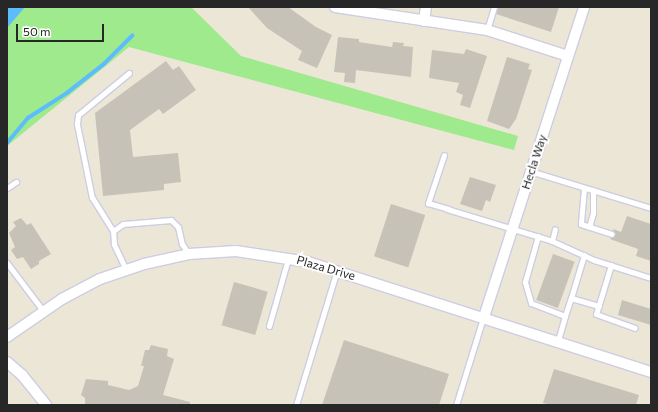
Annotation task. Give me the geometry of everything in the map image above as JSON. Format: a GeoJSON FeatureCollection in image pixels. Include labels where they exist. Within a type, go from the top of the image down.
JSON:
{"type":"FeatureCollection","features":[{"type":"Feature","properties":{"kind":"street"},"geometry":{"type":"LineString","coordinates":[[335,7],[487,30],[568,56]]}},
{"type":"Feature","properties":{"kind":"street"},"geometry":{"type":"LineString","coordinates":[[424,21],[426,7]]}},
{"type":"Feature","properties":{"kind":"street","name":"Hecla Way"},"geometry":{"type":"LineString","coordinates":[[484,317],[584,7]]}},
{"type":"Feature","properties":{"kind":"street","name":"Plaza Drive"},"geometry":{"type":"LineString","coordinates":[[7,337],[62,299],[100,279],[126,270],[189,254],[236,251],[288,258],[336,270],[651,372]]}},
{"type":"Feature","properties":{"kind":"street"},"geometry":{"type":"LineString","coordinates":[[7,362],[22,375],[46,405]]}},
{"type":"Feature","properties":{"kind":"lane"},"geometry":{"type":"LineString","coordinates":[[487,30],[494,7]]}},
{"type":"Feature","properties":{"kind":"lane"},"geometry":{"type":"LineString","coordinates":[[126,270],[114,244],[113,231],[92,198],[77,124],[78,115],[129,73]]}},
{"type":"Feature","properties":{"kind":"lane"},"geometry":{"type":"LineString","coordinates":[[444,154],[428,203],[538,236],[584,255],[651,278]]}},
{"type":"Feature","properties":{"kind":"lane"},"geometry":{"type":"LineString","coordinates":[[530,171],[651,208]]}},
{"type":"Feature","properties":{"kind":"lane"},"geometry":{"type":"LineString","coordinates":[[7,188],[16,182]]}},
{"type":"Feature","properties":{"kind":"lane"},"geometry":{"type":"LineString","coordinates":[[584,188],[580,224],[611,234]]}},
{"type":"Feature","properties":{"kind":"lane"},"geometry":{"type":"LineString","coordinates":[[589,227],[593,213],[593,190]]}},
{"type":"Feature","properties":{"kind":"lane"},"geometry":{"type":"LineString","coordinates":[[113,231],[123,224],[171,220],[178,227],[182,244],[189,254]]}},
{"type":"Feature","properties":{"kind":"lane"},"geometry":{"type":"LineString","coordinates":[[552,241],[555,229]]}},
{"type":"Feature","properties":{"kind":"lane"},"geometry":{"type":"LineString","coordinates":[[538,236],[525,282],[527,294],[531,303],[566,316]]}},
{"type":"Feature","properties":{"kind":"lane"},"geometry":{"type":"LineString","coordinates":[[558,341],[584,255]]}},
{"type":"Feature","properties":{"kind":"lane"},"geometry":{"type":"LineString","coordinates":[[269,326],[288,258]]}},
{"type":"Feature","properties":{"kind":"lane"},"geometry":{"type":"LineString","coordinates":[[7,263],[9,272],[44,312]]}},
{"type":"Feature","properties":{"kind":"lane"},"geometry":{"type":"LineString","coordinates":[[611,265],[596,314],[635,328]]}},
{"type":"Feature","properties":{"kind":"lane"},"geometry":{"type":"LineString","coordinates":[[296,405],[336,270]]}},
{"type":"Feature","properties":{"kind":"lane"},"geometry":{"type":"LineString","coordinates":[[571,298],[599,306]]}},
{"type":"Feature","properties":{"kind":"lane"},"geometry":{"type":"LineString","coordinates":[[456,405],[484,317]]}},
{"type":"Feature","properties":{"kind":"green space"},"geometry":{"type":"Polygon","coordinates":[[[7,7],[191,7],[241,56],[518,136],[514,150],[129,47],[7,146],[7,7]]]}},
{"type":"Feature","properties":{"kind":"water"},"geometry":{"type":"Polygon","coordinates":[[[7,7],[25,7],[7,28],[7,7]]]}},
{"type":"Feature","properties":{"kind":"building"},"geometry":{"type":"Polygon","coordinates":[[[248,7],[288,7],[316,27],[332,35],[317,68],[298,60],[302,51],[267,28],[248,7]]]}},
{"type":"Feature","properties":{"kind":"building"},"geometry":{"type":"Polygon","coordinates":[[[498,7],[559,7],[551,32],[496,14],[498,7]]]}},
{"type":"Feature","properties":{"kind":"building"},"geometry":{"type":"Polygon","coordinates":[[[338,37],[359,39],[359,42],[392,47],[393,42],[404,43],[403,46],[413,47],[411,77],[356,70],[355,83],[344,82],[345,73],[334,72],[338,37]]]}},
{"type":"Feature","properties":{"kind":"building"},"geometry":{"type":"Polygon","coordinates":[[[466,49],[487,56],[470,108],[460,105],[463,95],[456,92],[459,83],[429,78],[432,50],[464,54],[466,49]]]}},
{"type":"Feature","properties":{"kind":"building"},"geometry":{"type":"Polygon","coordinates":[[[507,57],[530,64],[528,69],[532,70],[516,119],[509,129],[487,121],[507,57]]]}},
{"type":"Feature","properties":{"kind":"building"},"geometry":{"type":"Polygon","coordinates":[[[166,61],[173,70],[179,66],[196,90],[163,114],[159,109],[130,130],[133,157],[178,153],[181,182],[164,184],[164,190],[103,196],[95,113],[166,61]]]}},
{"type":"Feature","properties":{"kind":"building"},"geometry":{"type":"Polygon","coordinates":[[[470,177],[496,185],[490,202],[486,200],[482,211],[460,204],[470,177]]]}},
{"type":"Feature","properties":{"kind":"building"},"geometry":{"type":"Polygon","coordinates":[[[391,204],[425,215],[408,267],[374,256],[391,204]]]}},
{"type":"Feature","properties":{"kind":"building"},"geometry":{"type":"Polygon","coordinates":[[[627,216],[651,224],[651,261],[636,256],[638,249],[610,239],[615,235],[613,229],[621,232],[627,216]]]}},
{"type":"Feature","properties":{"kind":"building"},"geometry":{"type":"Polygon","coordinates":[[[21,218],[27,225],[31,223],[51,254],[39,261],[39,264],[31,269],[23,257],[17,259],[11,250],[15,247],[9,233],[16,226],[13,222],[21,218]]]}},
{"type":"Feature","properties":{"kind":"building"},"geometry":{"type":"Polygon","coordinates":[[[553,254],[575,262],[558,308],[536,300],[553,254]]]}},
{"type":"Feature","properties":{"kind":"building"},"geometry":{"type":"Polygon","coordinates":[[[234,282],[268,292],[255,335],[222,325],[234,282]]]}},
{"type":"Feature","properties":{"kind":"building"},"geometry":{"type":"Polygon","coordinates":[[[622,300],[651,309],[651,325],[618,315],[622,300]]]}},
{"type":"Feature","properties":{"kind":"building"},"geometry":{"type":"Polygon","coordinates":[[[344,340],[449,374],[439,405],[322,405],[344,340]]]}},
{"type":"Feature","properties":{"kind":"building"},"geometry":{"type":"Polygon","coordinates":[[[151,345],[168,349],[167,356],[174,359],[163,395],[190,402],[190,405],[85,405],[85,398],[81,395],[86,379],[108,381],[108,385],[129,390],[138,386],[144,366],[141,366],[145,350],[149,350],[151,345]]]}},
{"type":"Feature","properties":{"kind":"building"},"geometry":{"type":"Polygon","coordinates":[[[554,369],[639,395],[636,405],[552,405],[543,403],[554,369]]]}},
{"type":"Feature","properties":{"kind":"waterway"},"geometry":{"type":"LineString","coordinates":[[7,143],[28,118],[67,93],[104,64],[132,36]]}}]}
